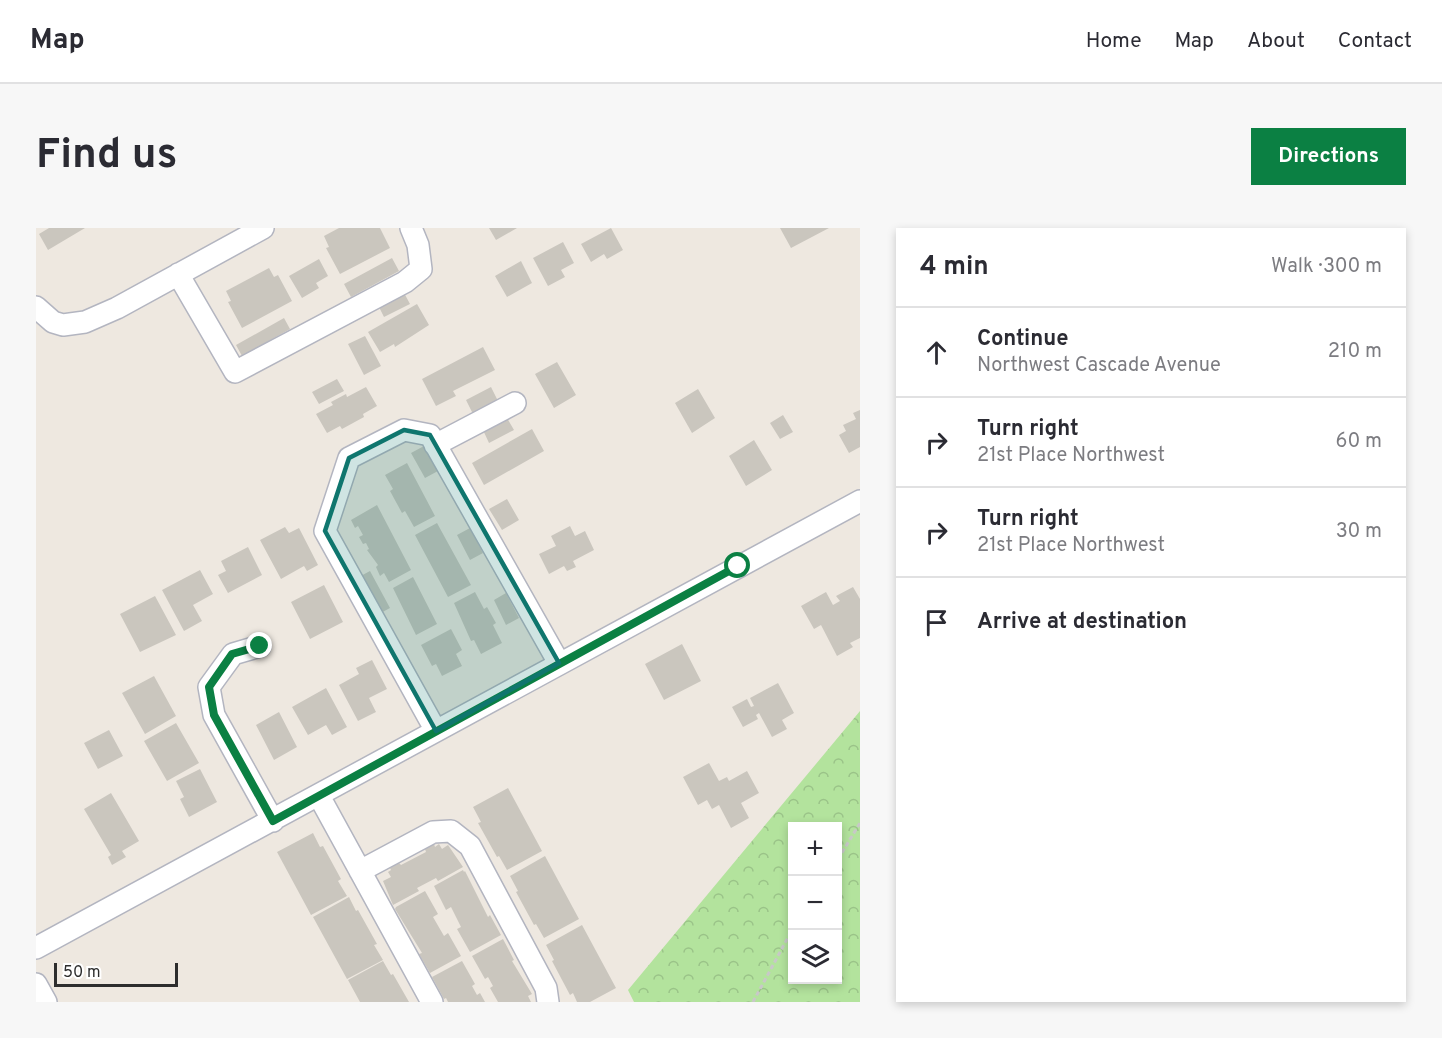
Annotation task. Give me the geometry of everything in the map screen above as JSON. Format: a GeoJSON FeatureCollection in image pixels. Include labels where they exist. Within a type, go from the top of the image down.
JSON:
{"type":"FeatureCollection","features":[{"type":"Feature","properties":{"kind":"street"},"geometry":{"type":"LineString","coordinates":[[36,307],[53,322],[63,325],[85,322],[117,308],[263,228]]}},
{"type":"Feature","properties":{"kind":"street"},"geometry":{"type":"LineString","coordinates":[[178,274],[235,372],[405,282],[421,269],[418,245],[411,228]]}},
{"type":"Feature","properties":{"kind":"street"},"geometry":{"type":"LineString","coordinates":[[435,445],[515,403]]}},
{"type":"Feature","properties":{"kind":"street"},"geometry":{"type":"LineString","coordinates":[[436,731],[325,531],[349,458],[404,430],[430,435],[559,663]]}},
{"type":"Feature","properties":{"kind":"street"},"geometry":{"type":"LineString","coordinates":[[36,948],[860,501]]}},
{"type":"Feature","properties":{"kind":"street"},"geometry":{"type":"LineString","coordinates":[[260,646],[232,654],[209,687],[214,715],[273,821]]}},
{"type":"Feature","properties":{"kind":"street"},"geometry":{"type":"LineString","coordinates":[[319,796],[432,1002]]}},
{"type":"Feature","properties":{"kind":"street"},"geometry":{"type":"LineString","coordinates":[[360,871],[433,832],[451,831],[470,846],[546,988],[548,1002]]}},
{"type":"Feature","properties":{"kind":"street"},"geometry":{"type":"LineString","coordinates":[[36,984],[46,1002]]}},
{"type":"Feature","properties":{"kind":"path"},"geometry":{"type":"LineString","coordinates":[[842,851],[860,823]]}},
{"type":"Feature","properties":{"kind":"path"},"geometry":{"type":"LineString","coordinates":[[753,1002],[788,937]]}},
{"type":"Feature","properties":{"kind":"highlighted area"},"geometry":{"type":"Polygon","coordinates":[[[404,430],[430,435],[559,663],[436,731],[325,531],[349,458],[404,430]]]}},
{"type":"Feature","properties":{"kind":"green space"},"geometry":{"type":"Polygon","coordinates":[[[860,711],[860,1002],[634,1002],[628,990],[860,711]]]}},
{"type":"Feature","properties":{"kind":"building"},"geometry":{"type":"Polygon","coordinates":[[[49,228],[85,228],[48,250],[39,234],[49,228]]]}},
{"type":"Feature","properties":{"kind":"building"},"geometry":{"type":"Polygon","coordinates":[[[339,228],[380,228],[390,248],[340,274],[326,248],[329,247],[324,236],[339,228]]]}},
{"type":"Feature","properties":{"kind":"building"},"geometry":{"type":"Polygon","coordinates":[[[489,228],[517,228],[496,240],[489,228]]]}},
{"type":"Feature","properties":{"kind":"building"},"geometry":{"type":"Polygon","coordinates":[[[611,228],[623,250],[607,259],[604,254],[591,262],[581,244],[611,228]]]}},
{"type":"Feature","properties":{"kind":"building"},"geometry":{"type":"Polygon","coordinates":[[[780,228],[829,228],[791,248],[780,228]]]}},
{"type":"Feature","properties":{"kind":"building"},"geometry":{"type":"Polygon","coordinates":[[[563,242],[574,263],[561,270],[565,277],[548,286],[533,258],[563,242]]]}},
{"type":"Feature","properties":{"kind":"building"},"geometry":{"type":"Polygon","coordinates":[[[392,258],[399,271],[351,297],[344,284],[392,258]]]}},
{"type":"Feature","properties":{"kind":"building"},"geometry":{"type":"Polygon","coordinates":[[[319,259],[328,276],[316,283],[319,288],[302,298],[289,276],[319,259]]]}},
{"type":"Feature","properties":{"kind":"building"},"geometry":{"type":"Polygon","coordinates":[[[521,261],[532,283],[507,297],[495,276],[521,261]]]}},
{"type":"Feature","properties":{"kind":"building"},"geometry":{"type":"Polygon","coordinates":[[[269,268],[274,277],[278,275],[292,301],[242,328],[228,302],[231,301],[226,291],[269,268]]]}},
{"type":"Feature","properties":{"kind":"building"},"geometry":{"type":"Polygon","coordinates":[[[403,291],[410,304],[384,317],[378,305],[403,291]]]}},
{"type":"Feature","properties":{"kind":"building"},"geometry":{"type":"Polygon","coordinates":[[[417,304],[429,325],[395,347],[394,344],[380,352],[368,332],[417,304]]]}},
{"type":"Feature","properties":{"kind":"building"},"geometry":{"type":"Polygon","coordinates":[[[284,318],[290,329],[242,356],[236,345],[284,318]]]}},
{"type":"Feature","properties":{"kind":"building"},"geometry":{"type":"Polygon","coordinates":[[[365,336],[381,366],[364,375],[348,344],[365,336]]]}},
{"type":"Feature","properties":{"kind":"building"},"geometry":{"type":"Polygon","coordinates":[[[483,347],[495,370],[453,391],[456,396],[436,406],[422,379],[483,347]]]}},
{"type":"Feature","properties":{"kind":"building"},"geometry":{"type":"Polygon","coordinates":[[[557,362],[576,395],[554,408],[535,374],[557,362]]]}},
{"type":"Feature","properties":{"kind":"building"},"geometry":{"type":"Polygon","coordinates":[[[337,379],[344,391],[319,404],[312,392],[337,379]]]}},
{"type":"Feature","properties":{"kind":"building"},"geometry":{"type":"Polygon","coordinates":[[[366,387],[377,406],[363,414],[364,417],[342,429],[340,426],[327,433],[316,414],[333,405],[331,402],[366,387]]]}},
{"type":"Feature","properties":{"kind":"building"},"geometry":{"type":"Polygon","coordinates":[[[491,387],[498,401],[473,414],[466,400],[491,387]]]}},
{"type":"Feature","properties":{"kind":"building"},"geometry":{"type":"Polygon","coordinates":[[[698,389],[715,418],[692,433],[675,403],[698,389]]]}},
{"type":"Feature","properties":{"kind":"building"},"geometry":{"type":"Polygon","coordinates":[[[860,410],[860,447],[849,453],[839,435],[846,431],[843,425],[856,419],[853,413],[860,410]]]}},
{"type":"Feature","properties":{"kind":"building"},"geometry":{"type":"Polygon","coordinates":[[[783,415],[793,432],[780,439],[770,423],[783,415]]]}},
{"type":"Feature","properties":{"kind":"building"},"geometry":{"type":"Polygon","coordinates":[[[507,418],[514,430],[489,443],[483,430],[507,418]]]}},
{"type":"Feature","properties":{"kind":"building"},"geometry":{"type":"Polygon","coordinates":[[[532,429],[544,451],[484,485],[472,463],[532,429]]]}},
{"type":"Feature","properties":{"kind":"building"},"geometry":{"type":"Polygon","coordinates":[[[754,440],[772,470],[746,486],[729,456],[754,440]]]}},
{"type":"Feature","properties":{"kind":"building"},"geometry":{"type":"Polygon","coordinates":[[[424,446],[438,471],[425,478],[411,453],[424,446]]]}},
{"type":"Feature","properties":{"kind":"building"},"geometry":{"type":"Polygon","coordinates":[[[407,463],[435,516],[414,527],[405,511],[402,513],[390,491],[393,489],[385,475],[407,463]]]}},
{"type":"Feature","properties":{"kind":"building"},"geometry":{"type":"Polygon","coordinates":[[[507,499],[519,520],[502,530],[489,509],[507,499]]]}},
{"type":"Feature","properties":{"kind":"building"},"geometry":{"type":"Polygon","coordinates":[[[377,505],[411,570],[389,582],[384,573],[380,576],[376,567],[378,565],[367,550],[369,549],[366,543],[363,544],[359,537],[363,535],[358,526],[355,528],[351,520],[377,505]]]}},
{"type":"Feature","properties":{"kind":"building"},"geometry":{"type":"Polygon","coordinates":[[[437,523],[471,585],[448,597],[415,535],[437,523]]]}},
{"type":"Feature","properties":{"kind":"building"},"geometry":{"type":"Polygon","coordinates":[[[570,526],[575,536],[585,531],[594,550],[573,561],[576,567],[567,571],[564,566],[549,574],[539,554],[556,546],[551,536],[570,526]]]}},
{"type":"Feature","properties":{"kind":"building"},"geometry":{"type":"Polygon","coordinates":[[[285,527],[289,533],[299,528],[318,565],[307,571],[304,566],[281,579],[260,540],[285,527]]]}},
{"type":"Feature","properties":{"kind":"building"},"geometry":{"type":"Polygon","coordinates":[[[470,528],[483,553],[470,560],[457,535],[470,528]]]}},
{"type":"Feature","properties":{"kind":"building"},"geometry":{"type":"Polygon","coordinates":[[[248,547],[262,575],[228,593],[218,575],[226,571],[221,561],[248,547]]]}},
{"type":"Feature","properties":{"kind":"building"},"geometry":{"type":"Polygon","coordinates":[[[200,570],[213,594],[193,605],[202,621],[184,631],[162,590],[200,570]]]}},
{"type":"Feature","properties":{"kind":"building"},"geometry":{"type":"Polygon","coordinates":[[[370,571],[390,608],[377,615],[357,578],[370,571]]]}},
{"type":"Feature","properties":{"kind":"building"},"geometry":{"type":"Polygon","coordinates":[[[413,577],[437,624],[416,635],[393,588],[413,577]]]}},
{"type":"Feature","properties":{"kind":"building"},"geometry":{"type":"Polygon","coordinates":[[[324,585],[343,622],[310,639],[291,602],[324,585]]]}},
{"type":"Feature","properties":{"kind":"building"},"geometry":{"type":"Polygon","coordinates":[[[853,587],[860,599],[860,638],[850,643],[853,647],[837,656],[821,625],[814,629],[801,606],[826,592],[833,605],[840,601],[836,596],[853,587]]]}},
{"type":"Feature","properties":{"kind":"building"},"geometry":{"type":"Polygon","coordinates":[[[475,592],[484,609],[487,607],[496,623],[493,625],[502,643],[481,654],[474,640],[471,641],[454,603],[475,592]]]}},
{"type":"Feature","properties":{"kind":"building"},"geometry":{"type":"Polygon","coordinates":[[[506,593],[519,618],[506,625],[494,600],[506,593]]]}},
{"type":"Feature","properties":{"kind":"building"},"geometry":{"type":"Polygon","coordinates":[[[155,596],[176,635],[140,652],[120,614],[155,596]]]}},
{"type":"Feature","properties":{"kind":"building"},"geometry":{"type":"Polygon","coordinates":[[[451,629],[462,650],[456,654],[462,666],[442,676],[436,664],[432,666],[421,645],[451,629]]]}},
{"type":"Feature","properties":{"kind":"building"},"geometry":{"type":"Polygon","coordinates":[[[682,644],[701,681],[664,700],[645,664],[682,644]]]}},
{"type":"Feature","properties":{"kind":"building"},"geometry":{"type":"Polygon","coordinates":[[[372,660],[387,689],[369,698],[376,712],[358,721],[339,685],[359,674],[356,668],[372,660]]]}},
{"type":"Feature","properties":{"kind":"building"},"geometry":{"type":"Polygon","coordinates":[[[154,676],[176,716],[145,734],[122,693],[154,676]]]}},
{"type":"Feature","properties":{"kind":"building"},"geometry":{"type":"Polygon","coordinates":[[[778,683],[794,713],[782,720],[787,729],[772,737],[759,713],[756,715],[758,719],[743,727],[732,707],[747,699],[751,707],[754,706],[750,698],[778,683]]]}},
{"type":"Feature","properties":{"kind":"building"},"geometry":{"type":"Polygon","coordinates":[[[326,688],[347,727],[332,735],[326,725],[308,735],[292,707],[326,688]]]}},
{"type":"Feature","properties":{"kind":"building"},"geometry":{"type":"Polygon","coordinates":[[[279,712],[297,747],[274,760],[256,725],[279,712]]]}},
{"type":"Feature","properties":{"kind":"building"},"geometry":{"type":"Polygon","coordinates":[[[176,723],[199,763],[167,781],[144,741],[176,723]]]}},
{"type":"Feature","properties":{"kind":"building"},"geometry":{"type":"Polygon","coordinates":[[[109,730],[123,756],[98,769],[84,743],[109,730]]]}},
{"type":"Feature","properties":{"kind":"building"},"geometry":{"type":"Polygon","coordinates":[[[709,763],[719,781],[727,777],[729,781],[747,771],[759,793],[741,803],[749,818],[731,828],[719,805],[712,809],[707,800],[698,805],[683,777],[709,763]]]}},
{"type":"Feature","properties":{"kind":"building"},"geometry":{"type":"Polygon","coordinates":[[[200,769],[217,802],[189,817],[180,799],[184,797],[176,781],[200,769]]]}},
{"type":"Feature","properties":{"kind":"building"},"geometry":{"type":"Polygon","coordinates":[[[508,788],[542,851],[507,870],[478,823],[481,822],[473,807],[508,788]]]}},
{"type":"Feature","properties":{"kind":"building"},"geometry":{"type":"Polygon","coordinates":[[[111,793],[139,841],[122,851],[126,857],[112,865],[108,857],[111,855],[84,809],[111,793]]]}},
{"type":"Feature","properties":{"kind":"building"},"geometry":{"type":"Polygon","coordinates":[[[313,833],[341,879],[338,881],[347,896],[311,915],[277,852],[313,833]]]}},
{"type":"Feature","properties":{"kind":"building"},"geometry":{"type":"Polygon","coordinates":[[[434,844],[435,847],[439,844],[442,849],[448,845],[463,867],[438,881],[436,878],[417,888],[419,891],[393,905],[383,881],[391,877],[388,872],[390,868],[426,852],[425,849],[434,844]]]}},
{"type":"Feature","properties":{"kind":"building"},"geometry":{"type":"Polygon","coordinates":[[[545,856],[579,919],[544,938],[536,924],[534,925],[510,876],[545,856]]]}},
{"type":"Feature","properties":{"kind":"building"},"geometry":{"type":"Polygon","coordinates":[[[463,870],[488,917],[490,915],[501,935],[470,952],[457,929],[461,927],[451,907],[446,910],[434,886],[463,870]]]}},
{"type":"Feature","properties":{"kind":"building"},"geometry":{"type":"Polygon","coordinates":[[[425,891],[438,914],[433,917],[444,936],[448,933],[461,956],[430,973],[419,954],[422,953],[395,909],[425,891]]]}},
{"type":"Feature","properties":{"kind":"building"},"geometry":{"type":"Polygon","coordinates":[[[349,897],[377,944],[374,945],[383,960],[347,979],[313,917],[349,897]]]}},
{"type":"Feature","properties":{"kind":"building"},"geometry":{"type":"Polygon","coordinates":[[[582,925],[616,988],[590,1002],[577,1002],[573,993],[570,995],[546,945],[582,925]]]}},
{"type":"Feature","properties":{"kind":"building"},"geometry":{"type":"Polygon","coordinates":[[[503,939],[514,960],[512,961],[532,994],[528,996],[531,1002],[498,1002],[490,988],[493,986],[488,977],[485,979],[472,956],[503,939]]]}},
{"type":"Feature","properties":{"kind":"building"},"geometry":{"type":"Polygon","coordinates":[[[383,961],[409,1002],[360,1002],[348,980],[383,961]]]}},
{"type":"Feature","properties":{"kind":"building"},"geometry":{"type":"Polygon","coordinates":[[[462,961],[475,984],[472,986],[477,995],[480,993],[485,1002],[448,1002],[446,998],[444,999],[432,977],[462,961]]]}},
{"type":"Feature","properties":{"kind":"route"},"geometry":{"type":"LineString","coordinates":[[260,646],[232,654],[209,687],[214,715],[273,821],[738,566]]}}]}
